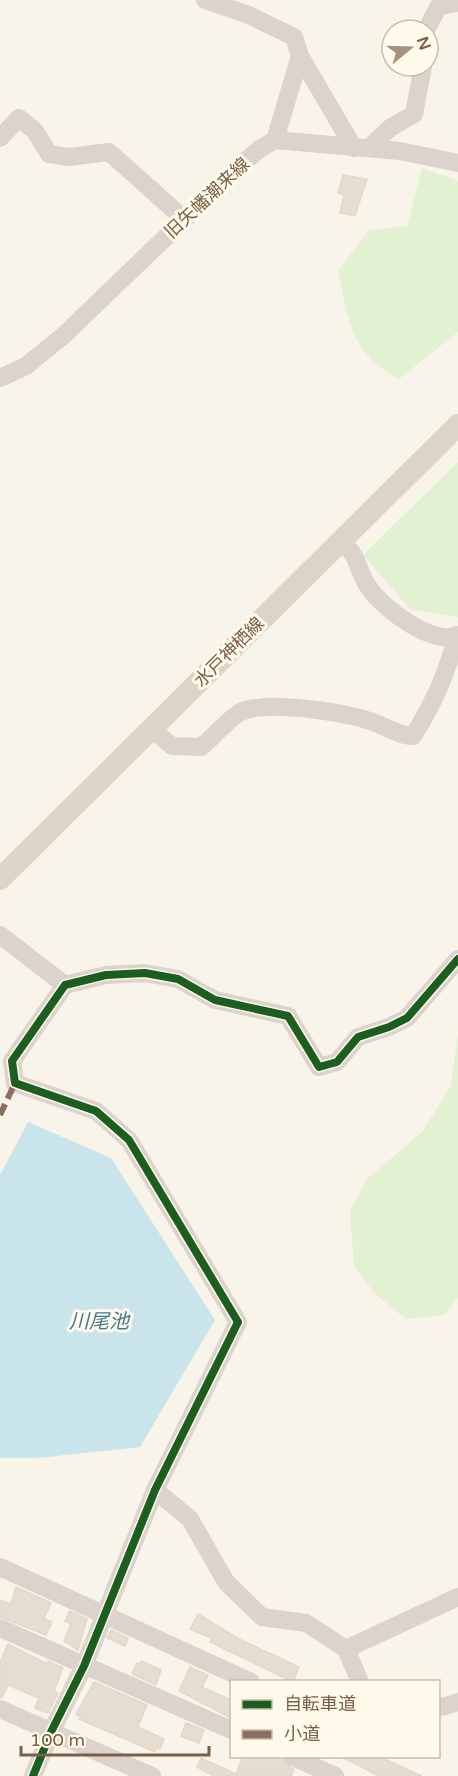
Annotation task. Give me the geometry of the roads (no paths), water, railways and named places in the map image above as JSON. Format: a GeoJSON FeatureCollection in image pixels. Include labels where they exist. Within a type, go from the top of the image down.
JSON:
{"type":"FeatureCollection","features":[{"type":"Feature","properties":{"kind":"main road","name":"水戸神栖線"},"geometry":{"type":"LineString","coordinates":[[0,879],[458,425]]}},
{"type":"Feature","properties":{"kind":"street"},"geometry":{"type":"LineString","coordinates":[[205,0],[249,15],[294,37],[300,56],[362,148]]}},
{"type":"Feature","properties":{"kind":"street"},"geometry":{"type":"LineString","coordinates":[[432,18],[439,6],[458,3]]}},
{"type":"Feature","properties":{"kind":"street"},"geometry":{"type":"LineString","coordinates":[[300,56],[275,140],[362,148],[458,163]]}},
{"type":"Feature","properties":{"kind":"street"},"geometry":{"type":"LineString","coordinates":[[362,148],[414,114],[421,78]]}},
{"type":"Feature","properties":{"kind":"street"},"geometry":{"type":"LineString","coordinates":[[0,138],[19,118],[35,130],[49,154],[69,157],[109,152],[184,219]]}},
{"type":"Feature","properties":{"kind":"street","name":"旧矢幡潮来線"},"geometry":{"type":"LineString","coordinates":[[0,378],[26,366],[64,335],[184,219],[261,148],[275,140]]}},
{"type":"Feature","properties":{"kind":"street"},"geometry":{"type":"LineString","coordinates":[[341,542],[351,549],[368,587],[388,609],[436,638],[450,638],[458,635]]}},
{"type":"Feature","properties":{"kind":"street"},"geometry":{"type":"LineString","coordinates":[[152,729],[172,746],[201,747],[237,714],[253,707],[268,705],[344,714],[387,726],[406,736],[413,736],[434,704],[458,635]]}},
{"type":"Feature","properties":{"kind":"street"},"geometry":{"type":"LineString","coordinates":[[0,935],[65,985]]}},
{"type":"Feature","properties":{"kind":"street"},"geometry":{"type":"LineString","coordinates":[[33,1776],[51,1732],[84,1666],[154,1490],[238,1322],[129,1140],[96,1111],[15,1083],[12,1061],[65,985],[106,975],[145,973],[178,979],[215,1000],[288,1016],[319,1067],[338,1062],[358,1037],[389,1027],[407,1018],[458,959]]}},
{"type":"Feature","properties":{"kind":"street"},"geometry":{"type":"LineString","coordinates":[[154,1490],[190,1519],[226,1582],[262,1617],[306,1623],[346,1649],[359,1680]]}},
{"type":"Feature","properties":{"kind":"street"},"geometry":{"type":"LineString","coordinates":[[0,1567],[247,1680]]}},
{"type":"Feature","properties":{"kind":"street"},"geometry":{"type":"LineString","coordinates":[[346,1649],[458,1597]]}},
{"type":"Feature","properties":{"kind":"street"},"geometry":{"type":"LineString","coordinates":[[0,1628],[230,1731]]}},
{"type":"Feature","properties":{"kind":"street"},"geometry":{"type":"LineString","coordinates":[[440,1707],[458,1702]]}},
{"type":"Feature","properties":{"kind":"street"},"geometry":{"type":"LineString","coordinates":[[0,1709],[152,1776]]}},
{"type":"Feature","properties":{"kind":"street"},"geometry":{"type":"LineString","coordinates":[[298,1765],[335,1776]]}},
{"type":"Feature","properties":{"kind":"water","name":"川尾池"},"geometry":{"type":"Polygon","coordinates":[[[28,1122],[111,1158],[215,1320],[140,1447],[38,1458],[0,1458],[0,1175],[28,1122]]]}}]}
